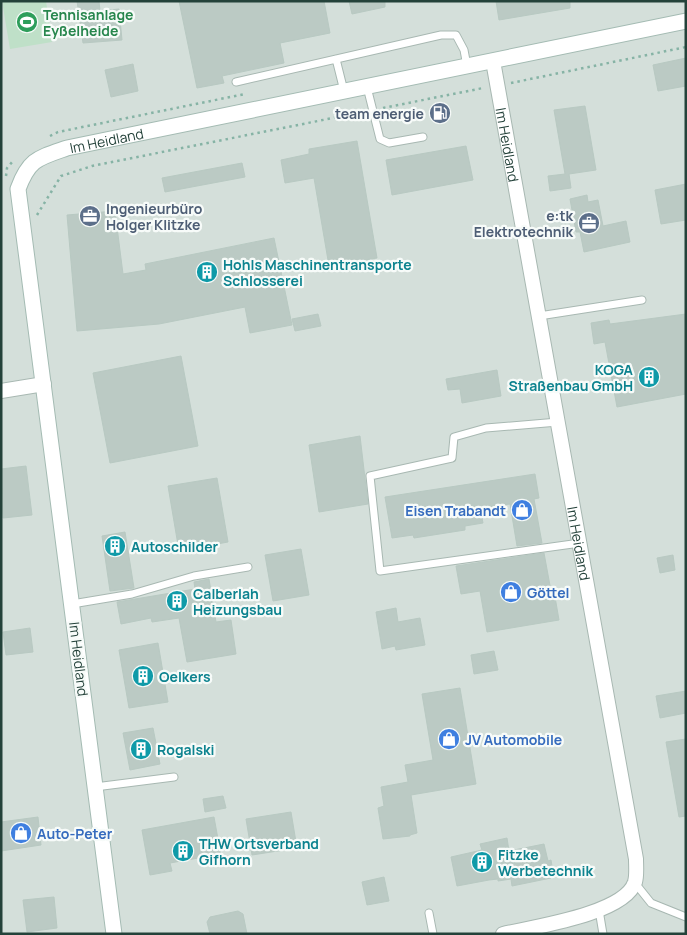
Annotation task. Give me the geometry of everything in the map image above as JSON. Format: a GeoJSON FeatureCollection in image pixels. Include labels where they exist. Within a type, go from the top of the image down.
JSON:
{"type":"FeatureCollection","features":[{"type":"Feature","properties":{"kind":"street","name":"Im Heidland"},"geometry":{"type":"LineString","coordinates":[[114,934],[18,189],[26,169],[42,156],[67,148],[686,22]]}},
{"type":"Feature","properties":{"kind":"street","name":"Im Heidland"},"geometry":{"type":"LineString","coordinates":[[493,61],[636,859],[635,883]]}},
{"type":"Feature","properties":{"kind":"street"},"geometry":{"type":"LineString","coordinates":[[1,391],[44,384]]}},
{"type":"Feature","properties":{"kind":"street"},"geometry":{"type":"LineString","coordinates":[[503,934],[599,910],[617,902],[635,883]]}},
{"type":"Feature","properties":{"kind":"lane"},"geometry":{"type":"LineString","coordinates":[[236,82],[441,35],[456,35],[464,50],[467,66]]}},
{"type":"Feature","properties":{"kind":"lane"},"geometry":{"type":"LineString","coordinates":[[336,59],[344,91]]}},
{"type":"Feature","properties":{"kind":"lane"},"geometry":{"type":"LineString","coordinates":[[367,87],[377,132],[384,142],[423,137]]}},
{"type":"Feature","properties":{"kind":"lane"},"geometry":{"type":"LineString","coordinates":[[539,316],[642,300]]}},
{"type":"Feature","properties":{"kind":"lane"},"geometry":{"type":"LineString","coordinates":[[558,422],[486,428],[454,437],[452,458],[370,476],[380,571],[580,543]]}},
{"type":"Feature","properties":{"kind":"lane"},"geometry":{"type":"LineString","coordinates":[[72,604],[132,594],[194,576],[248,566]]}},
{"type":"Feature","properties":{"kind":"lane"},"geometry":{"type":"LineString","coordinates":[[95,787],[174,777]]}},
{"type":"Feature","properties":{"kind":"lane"},"geometry":{"type":"LineString","coordinates":[[635,883],[651,903],[686,917]]}},
{"type":"Feature","properties":{"kind":"lane"},"geometry":{"type":"LineString","coordinates":[[599,910],[603,934]]}},
{"type":"Feature","properties":{"kind":"lane"},"geometry":{"type":"LineString","coordinates":[[429,913],[433,934]]}},
{"type":"Feature","properties":{"kind":"path"},"geometry":{"type":"LineString","coordinates":[[32,222],[61,176],[92,166],[686,47]]}},
{"type":"Feature","properties":{"kind":"path"},"geometry":{"type":"LineString","coordinates":[[50,136],[58,132],[252,93]]}},
{"type":"Feature","properties":{"kind":"path"},"geometry":{"type":"LineString","coordinates":[[6,182],[7,168],[18,155]]}},
{"type":"Feature","properties":{"kind":"shaded area"},"geometry":{"type":"Polygon","coordinates":[[[1,1],[686,1],[686,934],[1,934],[1,1]]]}},
{"type":"Feature","properties":{"kind":"green space","name":"Tennisanlage Eyßelheide"},"geometry":{"type":"Polygon","coordinates":[[[2,1],[46,1],[52,42],[10,49],[2,1]]]}},
{"type":"Feature","properties":{"kind":"building"},"geometry":{"type":"Polygon","coordinates":[[[77,1],[99,1],[100,11],[119,9],[122,40],[83,43],[77,1]]]}},
{"type":"Feature","properties":{"kind":"building"},"geometry":{"type":"Polygon","coordinates":[[[179,1],[324,1],[330,33],[280,43],[284,63],[222,76],[224,83],[197,88],[179,1]]]}},
{"type":"Feature","properties":{"kind":"building"},"geometry":{"type":"Polygon","coordinates":[[[349,1],[385,1],[385,7],[352,14],[349,1]]]}},
{"type":"Feature","properties":{"kind":"building"},"geometry":{"type":"Polygon","coordinates":[[[496,1],[570,1],[570,8],[499,20],[496,1]]]}},
{"type":"Feature","properties":{"kind":"building"},"geometry":{"type":"Polygon","coordinates":[[[686,58],[686,86],[658,91],[653,65],[686,58]]]}},
{"type":"Feature","properties":{"kind":"building"},"geometry":{"type":"Polygon","coordinates":[[[133,64],[138,91],[111,97],[105,70],[133,64]]]}},
{"type":"Feature","properties":{"kind":"building"},"geometry":{"type":"Polygon","coordinates":[[[585,106],[596,170],[569,174],[571,188],[550,191],[548,176],[565,174],[554,110],[585,106]]]}},
{"type":"Feature","properties":{"kind":"building"},"geometry":{"type":"Polygon","coordinates":[[[357,141],[377,258],[329,266],[314,178],[285,183],[281,160],[309,154],[309,149],[357,141]]]}},
{"type":"Feature","properties":{"kind":"building"},"geometry":{"type":"Polygon","coordinates":[[[466,146],[473,180],[392,195],[386,160],[466,146]]]}},
{"type":"Feature","properties":{"kind":"building"},"geometry":{"type":"Polygon","coordinates":[[[242,163],[245,177],[165,192],[162,178],[242,163]]]}},
{"type":"Feature","properties":{"kind":"building"},"geometry":{"type":"Polygon","coordinates":[[[686,184],[686,220],[661,224],[655,190],[686,184]]]}},
{"type":"Feature","properties":{"kind":"building"},"geometry":{"type":"Polygon","coordinates":[[[587,195],[588,202],[598,200],[603,226],[626,221],[630,242],[584,252],[580,232],[576,232],[570,199],[587,195]]]}},
{"type":"Feature","properties":{"kind":"building","name":"Hohls Maschinentransporte Schlosserei"},"geometry":{"type":"Polygon","coordinates":[[[115,211],[123,274],[146,270],[145,264],[274,238],[292,325],[250,333],[245,307],[159,324],[77,331],[67,215],[115,211]]]}},
{"type":"Feature","properties":{"kind":"building"},"geometry":{"type":"Polygon","coordinates":[[[318,314],[321,326],[295,331],[292,319],[318,314]]]}},
{"type":"Feature","properties":{"kind":"building"},"geometry":{"type":"Polygon","coordinates":[[[686,314],[686,394],[617,407],[605,342],[594,344],[591,323],[609,320],[610,324],[686,314]]]}},
{"type":"Feature","properties":{"kind":"building"},"geometry":{"type":"Polygon","coordinates":[[[181,356],[198,446],[110,463],[93,373],[181,356]]]}},
{"type":"Feature","properties":{"kind":"building"},"geometry":{"type":"Polygon","coordinates":[[[497,370],[501,396],[462,403],[460,389],[448,390],[446,379],[497,370]]]}},
{"type":"Feature","properties":{"kind":"building"},"geometry":{"type":"Polygon","coordinates":[[[360,436],[368,504],[319,512],[309,445],[360,436]]]}},
{"type":"Feature","properties":{"kind":"building"},"geometry":{"type":"Polygon","coordinates":[[[26,466],[32,515],[3,518],[1,469],[26,466]]]}},
{"type":"Feature","properties":{"kind":"building"},"geometry":{"type":"Polygon","coordinates":[[[535,474],[539,498],[534,499],[542,543],[517,546],[510,504],[480,508],[483,523],[465,526],[465,530],[414,538],[413,535],[392,538],[385,497],[535,474]]]}},
{"type":"Feature","properties":{"kind":"building"},"geometry":{"type":"Polygon","coordinates":[[[217,478],[228,542],[179,551],[168,486],[217,478]]]}},
{"type":"Feature","properties":{"kind":"building"},"geometry":{"type":"Polygon","coordinates":[[[125,532],[134,588],[110,591],[102,536],[125,532]]]}},
{"type":"Feature","properties":{"kind":"building"},"geometry":{"type":"Polygon","coordinates":[[[301,549],[309,595],[273,601],[265,555],[301,549]]]}},
{"type":"Feature","properties":{"kind":"building","name":"Göttel"},"geometry":{"type":"Polygon","coordinates":[[[544,553],[559,620],[487,632],[480,591],[461,594],[456,566],[544,553]]]}},
{"type":"Feature","properties":{"kind":"building"},"geometry":{"type":"Polygon","coordinates":[[[673,555],[675,570],[660,573],[657,558],[673,555]]]}},
{"type":"Feature","properties":{"kind":"building"},"geometry":{"type":"Polygon","coordinates":[[[209,579],[216,622],[231,620],[236,654],[187,662],[179,618],[152,622],[151,618],[121,624],[117,602],[195,589],[194,582],[209,579]]]}},
{"type":"Feature","properties":{"kind":"building"},"geometry":{"type":"Polygon","coordinates":[[[396,608],[398,622],[420,618],[425,645],[396,650],[395,646],[382,649],[376,612],[396,608]]]}},
{"type":"Feature","properties":{"kind":"building"},"geometry":{"type":"Polygon","coordinates":[[[30,628],[33,652],[6,655],[3,632],[30,628]]]}},
{"type":"Feature","properties":{"kind":"building","name":"Oelkers"},"geometry":{"type":"Polygon","coordinates":[[[158,643],[168,702],[129,708],[119,650],[158,643]]]}},
{"type":"Feature","properties":{"kind":"building"},"geometry":{"type":"Polygon","coordinates":[[[494,651],[498,670],[474,674],[471,655],[494,651]]]}},
{"type":"Feature","properties":{"kind":"building"},"geometry":{"type":"Polygon","coordinates":[[[460,688],[476,784],[411,795],[417,833],[410,836],[383,839],[378,808],[384,806],[381,787],[408,782],[405,765],[433,760],[422,694],[460,688]]]}},
{"type":"Feature","properties":{"kind":"building"},"geometry":{"type":"Polygon","coordinates":[[[686,691],[686,713],[660,718],[656,696],[686,691]]]}},
{"type":"Feature","properties":{"kind":"building","name":"Rogalski"},"geometry":{"type":"Polygon","coordinates":[[[153,728],[160,764],[130,770],[123,733],[153,728]]]}},
{"type":"Feature","properties":{"kind":"building"},"geometry":{"type":"Polygon","coordinates":[[[686,739],[686,816],[679,817],[666,742],[686,739]]]}},
{"type":"Feature","properties":{"kind":"building"},"geometry":{"type":"Polygon","coordinates":[[[223,796],[226,808],[205,812],[203,799],[223,796]]]}},
{"type":"Feature","properties":{"kind":"building"},"geometry":{"type":"Polygon","coordinates":[[[291,812],[297,848],[252,855],[246,819],[291,812]]]}},
{"type":"Feature","properties":{"kind":"building","name":"Auto-Peter"},"geometry":{"type":"Polygon","coordinates":[[[38,817],[41,845],[1,851],[1,822],[38,817]]]}},
{"type":"Feature","properties":{"kind":"building","name":"THW Ortsverband Gifhorn"},"geometry":{"type":"Polygon","coordinates":[[[214,817],[222,861],[206,864],[204,857],[170,863],[172,871],[150,875],[142,830],[214,817]]]}},
{"type":"Feature","properties":{"kind":"building","name":"Fitzke Werbetechnik"},"geometry":{"type":"Polygon","coordinates":[[[507,838],[509,851],[544,844],[548,861],[551,860],[553,872],[550,873],[551,878],[512,886],[511,879],[498,881],[498,879],[457,886],[451,857],[482,850],[480,844],[507,838]]]}},
{"type":"Feature","properties":{"kind":"building"},"geometry":{"type":"Polygon","coordinates":[[[384,877],[389,901],[367,905],[362,882],[384,877]]]}},
{"type":"Feature","properties":{"kind":"building"},"geometry":{"type":"Polygon","coordinates":[[[54,897],[57,928],[27,932],[23,900],[54,897]]]}},
{"type":"Feature","properties":{"kind":"building"},"geometry":{"type":"Polygon","coordinates":[[[238,911],[243,914],[247,934],[210,934],[207,922],[210,917],[238,911]]]}},
{"type":"Feature","properties":{"kind":"place","name":"Tennisanlage Eyßelheide"},"geometry":{"type":"Point","coordinates":[27,22]}},
{"type":"Feature","properties":{"kind":"place","name":"team energie"},"geometry":{"type":"Point","coordinates":[440,113]}},
{"type":"Feature","properties":{"kind":"place","name":"Ingenieurbüro Holger Klitzke"},"geometry":{"type":"Point","coordinates":[90,216]}},
{"type":"Feature","properties":{"kind":"place","name":"e:tk Elektrotechnik"},"geometry":{"type":"Point","coordinates":[589,223]}},
{"type":"Feature","properties":{"kind":"place","name":"Hohls Maschinentransporte Schlosserei"},"geometry":{"type":"Point","coordinates":[207,272]}},
{"type":"Feature","properties":{"kind":"place","name":"KOGA Straßenbau GmbH"},"geometry":{"type":"Point","coordinates":[649,377]}},
{"type":"Feature","properties":{"kind":"place","name":"Eisen Trabandt"},"geometry":{"type":"Point","coordinates":[522,510]}},
{"type":"Feature","properties":{"kind":"place","name":"Autoschilder"},"geometry":{"type":"Point","coordinates":[115,546]}},
{"type":"Feature","properties":{"kind":"place","name":"Göttel"},"geometry":{"type":"Point","coordinates":[511,592]}},
{"type":"Feature","properties":{"kind":"place","name":"Calberlah Heizungsbau"},"geometry":{"type":"Point","coordinates":[177,601]}},
{"type":"Feature","properties":{"kind":"place","name":"Oelkers"},"geometry":{"type":"Point","coordinates":[143,676]}},
{"type":"Feature","properties":{"kind":"place","name":"JV Automobile"},"geometry":{"type":"Point","coordinates":[449,739]}},
{"type":"Feature","properties":{"kind":"place","name":"Rogalski"},"geometry":{"type":"Point","coordinates":[141,749]}},
{"type":"Feature","properties":{"kind":"place","name":"Auto-Peter"},"geometry":{"type":"Point","coordinates":[21,833]}},
{"type":"Feature","properties":{"kind":"place","name":"THW Ortsverband Gifhorn"},"geometry":{"type":"Point","coordinates":[183,851]}},
{"type":"Feature","properties":{"kind":"place","name":"Fitzke Werbetechnik"},"geometry":{"type":"Point","coordinates":[482,862]}}]}
